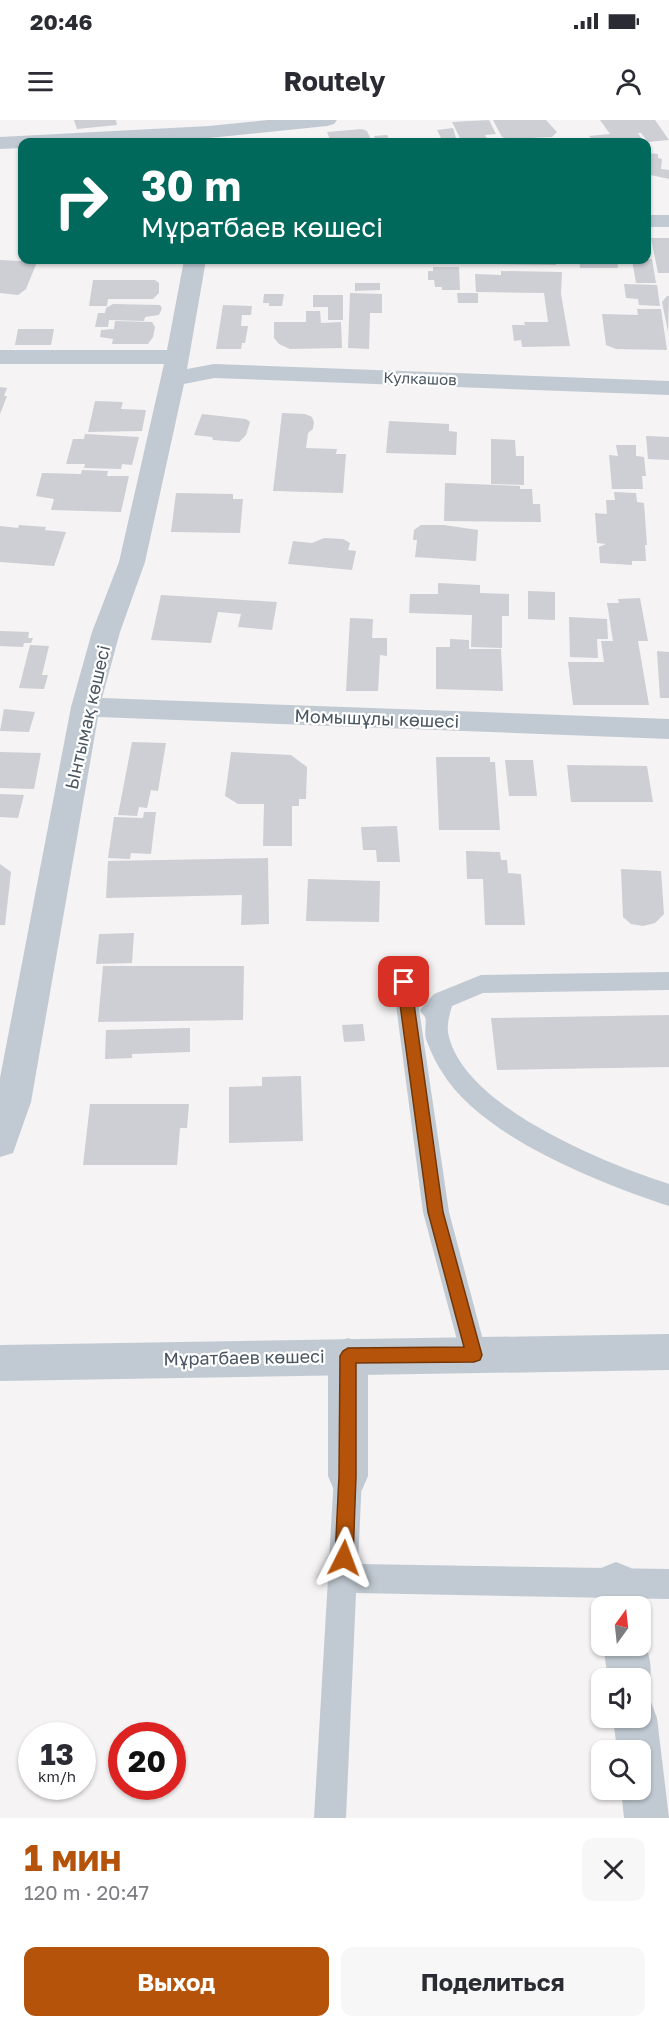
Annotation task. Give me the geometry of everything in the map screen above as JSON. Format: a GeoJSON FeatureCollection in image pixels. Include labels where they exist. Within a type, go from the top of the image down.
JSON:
{"type":"FeatureCollection","features":[{"type":"Feature","properties":{"kind":"street"},"geometry":{"type":"LineString","coordinates":[[174,138],[209,137],[327,120]]}},
{"type":"Feature","properties":{"kind":"street"},"geometry":{"type":"LineString","coordinates":[[1,143],[18,143]]}},
{"type":"Feature","properties":{"kind":"street"},"geometry":{"type":"LineString","coordinates":[[651,220],[669,220]]}},
{"type":"Feature","properties":{"kind":"street","name":"Ынтымақ көшесі"},"geometry":{"type":"LineString","coordinates":[[0,1142],[13,1102],[85,707],[106,632],[132,561],[175,368],[194,264]]}},
{"type":"Feature","properties":{"kind":"street","name":"Кулкашов"},"geometry":{"type":"LineString","coordinates":[[0,357],[214,371],[669,388]]}},
{"type":"Feature","properties":{"kind":"street","name":"Момышұлы көшесі"},"geometry":{"type":"LineString","coordinates":[[85,707],[669,729]]}},
{"type":"Feature","properties":{"kind":"street","name":"Мұратбаев көшесі"},"geometry":{"type":"LineString","coordinates":[[0,1363],[669,1352]]}},
{"type":"Feature","properties":{"kind":"street"},"geometry":{"type":"LineString","coordinates":[[348,1356],[348,1476]]}},
{"type":"Feature","properties":{"kind":"street"},"geometry":{"type":"LineString","coordinates":[[645,1800],[647,1818]]}},
{"type":"Feature","properties":{"kind":"lane"},"geometry":{"type":"LineString","coordinates":[[410,1030],[442,1000],[482,984],[669,981]]}},
{"type":"Feature","properties":{"kind":"lane"},"geometry":{"type":"LineString","coordinates":[[404,982],[436,1212],[474,1355]]}},
{"type":"Feature","properties":{"kind":"lane"},"geometry":{"type":"LineString","coordinates":[[442,1000],[436,1019],[438,1041],[454,1072],[482,1100],[519,1127],[567,1156],[633,1184],[669,1195]]}},
{"type":"Feature","properties":{"kind":"lane"},"geometry":{"type":"LineString","coordinates":[[330,1818],[348,1476]]}},
{"type":"Feature","properties":{"kind":"lane"},"geometry":{"type":"LineString","coordinates":[[343,1578],[618,1595],[669,1584]]}},
{"type":"Feature","properties":{"kind":"building"},"geometry":{"type":"Polygon","coordinates":[[[74,120],[116,120],[117,125],[77,129],[74,120]]]}},
{"type":"Feature","properties":{"kind":"building"},"geometry":{"type":"Polygon","coordinates":[[[489,120],[496,134],[485,135],[487,138],[460,138],[452,122],[489,120]]]}},
{"type":"Feature","properties":{"kind":"building"},"geometry":{"type":"Polygon","coordinates":[[[493,120],[546,120],[557,132],[552,137],[502,137],[493,120]]]}},
{"type":"Feature","properties":{"kind":"building"},"geometry":{"type":"Polygon","coordinates":[[[600,120],[655,120],[669,140],[651,142],[651,138],[645,138],[641,133],[638,133],[641,138],[591,138],[589,136],[610,134],[600,120]]]}},
{"type":"Feature","properties":{"kind":"building"},"geometry":{"type":"Polygon","coordinates":[[[453,128],[456,138],[441,138],[437,130],[453,128]]]}},
{"type":"Feature","properties":{"kind":"building"},"geometry":{"type":"Polygon","coordinates":[[[362,129],[367,131],[370,138],[329,138],[327,132],[362,129]]]}},
{"type":"Feature","properties":{"kind":"building"},"geometry":{"type":"Polygon","coordinates":[[[387,135],[389,138],[375,138],[374,136],[387,135]]]}},
{"type":"Feature","properties":{"kind":"building"},"geometry":{"type":"Polygon","coordinates":[[[651,153],[658,154],[658,158],[662,159],[661,169],[669,170],[669,179],[651,175],[651,153]]]}},
{"type":"Feature","properties":{"kind":"building"},"geometry":{"type":"Polygon","coordinates":[[[651,238],[669,238],[669,273],[658,273],[651,238]]]}},
{"type":"Feature","properties":{"kind":"building"},"geometry":{"type":"Polygon","coordinates":[[[651,259],[656,283],[636,283],[633,264],[651,264],[651,259]]]}},
{"type":"Feature","properties":{"kind":"building"},"geometry":{"type":"Polygon","coordinates":[[[0,260],[18,261],[18,264],[36,264],[26,289],[18,295],[0,293],[0,260]]]}},
{"type":"Feature","properties":{"kind":"building"},"geometry":{"type":"Polygon","coordinates":[[[492,264],[556,264],[556,265],[492,264]]]}},
{"type":"Feature","properties":{"kind":"building"},"geometry":{"type":"Polygon","coordinates":[[[580,264],[618,264],[618,268],[580,268],[580,264]]]}},
{"type":"Feature","properties":{"kind":"building"},"geometry":{"type":"Polygon","coordinates":[[[433,267],[459,267],[460,290],[442,290],[442,287],[435,287],[434,280],[428,280],[428,271],[433,271],[433,267]]]}},
{"type":"Feature","properties":{"kind":"building"},"geometry":{"type":"Polygon","coordinates":[[[501,271],[562,272],[561,294],[570,346],[522,347],[521,340],[514,341],[512,325],[525,325],[524,322],[548,322],[544,293],[476,292],[475,274],[501,275],[501,271]]]}},
{"type":"Feature","properties":{"kind":"building"},"geometry":{"type":"Polygon","coordinates":[[[93,280],[155,280],[159,283],[159,293],[153,299],[108,299],[107,306],[89,306],[93,280]]]}},
{"type":"Feature","properties":{"kind":"building"},"geometry":{"type":"Polygon","coordinates":[[[355,283],[380,283],[380,290],[355,291],[355,283]]]}},
{"type":"Feature","properties":{"kind":"building"},"geometry":{"type":"Polygon","coordinates":[[[624,284],[657,285],[660,306],[639,305],[638,299],[626,298],[624,284]]]}},
{"type":"Feature","properties":{"kind":"building"},"geometry":{"type":"Polygon","coordinates":[[[350,293],[382,294],[382,313],[370,313],[369,349],[348,348],[350,293]]]}},
{"type":"Feature","properties":{"kind":"building"},"geometry":{"type":"Polygon","coordinates":[[[457,293],[478,293],[478,303],[458,303],[457,293]]]}},
{"type":"Feature","properties":{"kind":"building"},"geometry":{"type":"Polygon","coordinates":[[[264,294],[284,294],[282,306],[269,306],[269,303],[263,303],[264,294]]]}},
{"type":"Feature","properties":{"kind":"building"},"geometry":{"type":"Polygon","coordinates":[[[313,295],[343,295],[343,320],[328,320],[328,307],[313,307],[313,295]]]}},
{"type":"Feature","properties":{"kind":"building"},"geometry":{"type":"Polygon","coordinates":[[[669,296],[668,332],[662,302],[669,296]]]}},
{"type":"Feature","properties":{"kind":"building"},"geometry":{"type":"Polygon","coordinates":[[[113,304],[160,305],[162,308],[159,315],[145,317],[144,321],[109,320],[108,327],[95,327],[98,313],[105,313],[106,308],[113,304]]]}},
{"type":"Feature","properties":{"kind":"building"},"geometry":{"type":"Polygon","coordinates":[[[223,305],[252,306],[251,315],[242,315],[241,326],[248,326],[245,343],[242,343],[241,349],[216,349],[223,305]]]}},
{"type":"Feature","properties":{"kind":"building"},"geometry":{"type":"Polygon","coordinates":[[[637,309],[661,309],[667,350],[616,349],[606,345],[602,314],[638,315],[637,309]]]}},
{"type":"Feature","properties":{"kind":"building"},"geometry":{"type":"Polygon","coordinates":[[[306,311],[320,311],[321,323],[341,322],[342,348],[290,349],[279,344],[274,338],[274,322],[306,322],[306,311]]]}},
{"type":"Feature","properties":{"kind":"building"},"geometry":{"type":"Polygon","coordinates":[[[115,321],[152,322],[155,327],[153,337],[148,344],[112,344],[113,339],[100,337],[101,330],[114,329],[115,321]]]}},
{"type":"Feature","properties":{"kind":"building"},"geometry":{"type":"Polygon","coordinates":[[[18,329],[54,329],[51,345],[15,345],[18,329]]]}},
{"type":"Feature","properties":{"kind":"building"},"geometry":{"type":"Polygon","coordinates":[[[0,387],[7,388],[4,396],[7,396],[0,414],[0,387]]]}},
{"type":"Feature","properties":{"kind":"building"},"geometry":{"type":"Polygon","coordinates":[[[95,401],[123,402],[121,409],[146,410],[142,431],[88,432],[95,401]]]}},
{"type":"Feature","properties":{"kind":"building"},"geometry":{"type":"Polygon","coordinates":[[[282,413],[305,414],[312,417],[313,429],[308,433],[306,448],[337,449],[336,454],[346,454],[343,493],[273,491],[282,413]]]}},
{"type":"Feature","properties":{"kind":"building"},"geometry":{"type":"Polygon","coordinates":[[[202,414],[246,419],[250,422],[246,435],[239,442],[213,440],[212,437],[194,435],[202,414]]]}},
{"type":"Feature","properties":{"kind":"building"},"geometry":{"type":"Polygon","coordinates":[[[389,421],[449,424],[449,431],[457,432],[456,455],[386,453],[389,421]]]}},
{"type":"Feature","properties":{"kind":"building"},"geometry":{"type":"Polygon","coordinates":[[[85,434],[139,437],[132,465],[122,464],[121,469],[84,468],[85,464],[66,464],[73,439],[84,439],[85,434]]]}},
{"type":"Feature","properties":{"kind":"building"},"geometry":{"type":"Polygon","coordinates":[[[646,436],[669,437],[669,460],[648,459],[646,436]]]}},
{"type":"Feature","properties":{"kind":"building"},"geometry":{"type":"Polygon","coordinates":[[[491,439],[515,440],[516,456],[524,456],[524,485],[491,484],[491,439]]]}},
{"type":"Feature","properties":{"kind":"building"},"geometry":{"type":"Polygon","coordinates":[[[616,445],[636,445],[636,456],[644,457],[646,476],[642,476],[643,489],[612,489],[609,455],[618,456],[616,445]]]}},
{"type":"Feature","properties":{"kind":"building"},"geometry":{"type":"Polygon","coordinates":[[[82,470],[108,471],[107,476],[129,476],[121,512],[51,510],[54,499],[36,496],[42,473],[81,474],[82,470]]]}},
{"type":"Feature","properties":{"kind":"building"},"geometry":{"type":"Polygon","coordinates":[[[445,483],[520,486],[520,489],[532,489],[533,504],[540,504],[541,522],[444,521],[445,483]]]}},
{"type":"Feature","properties":{"kind":"building"},"geometry":{"type":"Polygon","coordinates":[[[614,492],[636,493],[637,502],[644,503],[646,561],[632,561],[632,565],[600,563],[599,547],[606,544],[597,543],[595,513],[607,514],[606,500],[615,500],[614,492]]]}},
{"type":"Feature","properties":{"kind":"building"},"geometry":{"type":"Polygon","coordinates":[[[176,493],[233,494],[233,499],[243,499],[240,533],[171,532],[176,493]]]}},
{"type":"Feature","properties":{"kind":"building"},"geometry":{"type":"Polygon","coordinates":[[[19,525],[46,527],[45,530],[66,532],[54,566],[0,562],[0,526],[18,528],[19,525]]]}},
{"type":"Feature","properties":{"kind":"building"},"geometry":{"type":"Polygon","coordinates":[[[421,525],[444,525],[478,530],[476,561],[415,557],[417,540],[413,540],[414,530],[421,525]]]}},
{"type":"Feature","properties":{"kind":"building"},"geometry":{"type":"Polygon","coordinates":[[[324,538],[343,539],[350,543],[348,550],[356,551],[352,570],[288,564],[293,541],[312,543],[324,538]]]}},
{"type":"Feature","properties":{"kind":"building"},"geometry":{"type":"Polygon","coordinates":[[[438,583],[480,585],[480,593],[509,594],[509,616],[502,616],[502,648],[471,647],[472,615],[409,613],[410,594],[438,594],[438,583]]]}},
{"type":"Feature","properties":{"kind":"building"},"geometry":{"type":"Polygon","coordinates":[[[528,591],[555,592],[555,620],[528,619],[528,591]]]}},
{"type":"Feature","properties":{"kind":"building"},"geometry":{"type":"Polygon","coordinates":[[[161,595],[277,602],[272,630],[238,627],[241,614],[218,612],[211,643],[151,640],[161,595]]]}},
{"type":"Feature","properties":{"kind":"building"},"geometry":{"type":"Polygon","coordinates":[[[640,598],[648,641],[638,641],[649,705],[573,705],[568,662],[604,662],[601,641],[613,641],[607,603],[619,603],[618,599],[640,598]]]}},
{"type":"Feature","properties":{"kind":"building"},"geometry":{"type":"Polygon","coordinates":[[[569,617],[607,619],[608,639],[597,639],[598,658],[570,657],[569,617]]]}},
{"type":"Feature","properties":{"kind":"building"},"geometry":{"type":"Polygon","coordinates":[[[350,618],[373,619],[372,638],[387,638],[387,656],[380,655],[378,691],[346,691],[350,618]]]}},
{"type":"Feature","properties":{"kind":"building"},"geometry":{"type":"Polygon","coordinates":[[[0,631],[29,632],[28,638],[33,638],[31,643],[24,643],[23,647],[0,646],[0,631]]]}},
{"type":"Feature","properties":{"kind":"building"},"geometry":{"type":"Polygon","coordinates":[[[450,639],[469,640],[469,649],[501,649],[503,691],[436,689],[436,647],[450,647],[450,639]]]}},
{"type":"Feature","properties":{"kind":"building"},"geometry":{"type":"Polygon","coordinates":[[[30,645],[49,646],[42,675],[48,675],[44,689],[19,688],[30,645]]]}},
{"type":"Feature","properties":{"kind":"building"},"geometry":{"type":"Polygon","coordinates":[[[657,651],[669,652],[669,698],[660,698],[657,651]]]}},
{"type":"Feature","properties":{"kind":"building"},"geometry":{"type":"Polygon","coordinates":[[[4,709],[35,712],[29,732],[0,731],[4,709]]]}},
{"type":"Feature","properties":{"kind":"building"},"geometry":{"type":"Polygon","coordinates":[[[132,742],[166,743],[158,791],[151,790],[147,808],[139,807],[137,816],[118,815],[132,742]]]}},
{"type":"Feature","properties":{"kind":"building"},"geometry":{"type":"Polygon","coordinates":[[[0,752],[41,753],[34,789],[0,788],[0,752]]]}},
{"type":"Feature","properties":{"kind":"building"},"geometry":{"type":"Polygon","coordinates":[[[231,752],[291,755],[307,767],[306,799],[299,799],[299,806],[292,806],[292,846],[263,846],[264,804],[238,804],[225,796],[231,752]]]}},
{"type":"Feature","properties":{"kind":"building"},"geometry":{"type":"Polygon","coordinates":[[[436,757],[490,757],[490,762],[495,762],[500,830],[439,830],[436,757]]]}},
{"type":"Feature","properties":{"kind":"building"},"geometry":{"type":"Polygon","coordinates":[[[505,760],[533,760],[537,796],[509,796],[505,760]]]}},
{"type":"Feature","properties":{"kind":"building"},"geometry":{"type":"Polygon","coordinates":[[[567,765],[647,766],[653,802],[571,802],[567,765]]]}},
{"type":"Feature","properties":{"kind":"building"},"geometry":{"type":"Polygon","coordinates":[[[0,794],[24,795],[18,818],[0,817],[0,794]]]}},
{"type":"Feature","properties":{"kind":"building"},"geometry":{"type":"Polygon","coordinates":[[[144,812],[156,812],[151,854],[131,853],[130,859],[108,858],[114,817],[143,818],[144,812]]]}},
{"type":"Feature","properties":{"kind":"building"},"geometry":{"type":"Polygon","coordinates":[[[397,826],[400,862],[377,862],[376,850],[363,850],[361,827],[397,826]]]}},
{"type":"Feature","properties":{"kind":"building"},"geometry":{"type":"Polygon","coordinates":[[[466,851],[500,852],[501,860],[507,860],[508,873],[521,874],[525,925],[485,925],[483,879],[467,879],[466,851]]]}},
{"type":"Feature","properties":{"kind":"building"},"geometry":{"type":"Polygon","coordinates":[[[268,858],[269,924],[241,925],[242,895],[106,898],[108,861],[268,858]]]}},
{"type":"Feature","properties":{"kind":"building"},"geometry":{"type":"Polygon","coordinates":[[[0,864],[11,872],[5,925],[0,925],[0,864]]]}},
{"type":"Feature","properties":{"kind":"building"},"geometry":{"type":"Polygon","coordinates":[[[621,869],[661,871],[664,914],[655,923],[643,926],[631,924],[623,917],[621,869]]]}},
{"type":"Feature","properties":{"kind":"building"},"geometry":{"type":"Polygon","coordinates":[[[308,879],[380,881],[379,922],[306,921],[308,879]]]}},
{"type":"Feature","properties":{"kind":"building"},"geometry":{"type":"Polygon","coordinates":[[[134,933],[132,963],[96,964],[99,934],[134,933]]]}},
{"type":"Feature","properties":{"kind":"building"},"geometry":{"type":"Polygon","coordinates":[[[103,966],[244,966],[243,1020],[98,1022],[103,966]]]}},
{"type":"Feature","properties":{"kind":"building"},"geometry":{"type":"Polygon","coordinates":[[[669,1015],[669,1067],[497,1070],[491,1018],[669,1015]]]}},
{"type":"Feature","properties":{"kind":"building"},"geometry":{"type":"Polygon","coordinates":[[[363,1024],[365,1041],[344,1042],[342,1025],[363,1024]]]}},
{"type":"Feature","properties":{"kind":"building"},"geometry":{"type":"Polygon","coordinates":[[[190,1028],[190,1052],[132,1054],[132,1058],[105,1059],[106,1030],[190,1028]]]}},
{"type":"Feature","properties":{"kind":"building"},"geometry":{"type":"Polygon","coordinates":[[[301,1076],[303,1141],[229,1143],[229,1087],[262,1086],[262,1077],[301,1076]]]}},
{"type":"Feature","properties":{"kind":"building"},"geometry":{"type":"Polygon","coordinates":[[[90,1104],[189,1104],[187,1128],[180,1128],[177,1165],[83,1165],[90,1104]]]}},
{"type":"Feature","properties":{"kind":"route"},"geometry":{"type":"LineString","coordinates":[[344,1558],[348,1476],[348,1356],[474,1355],[436,1212],[404,982]]}}]}
